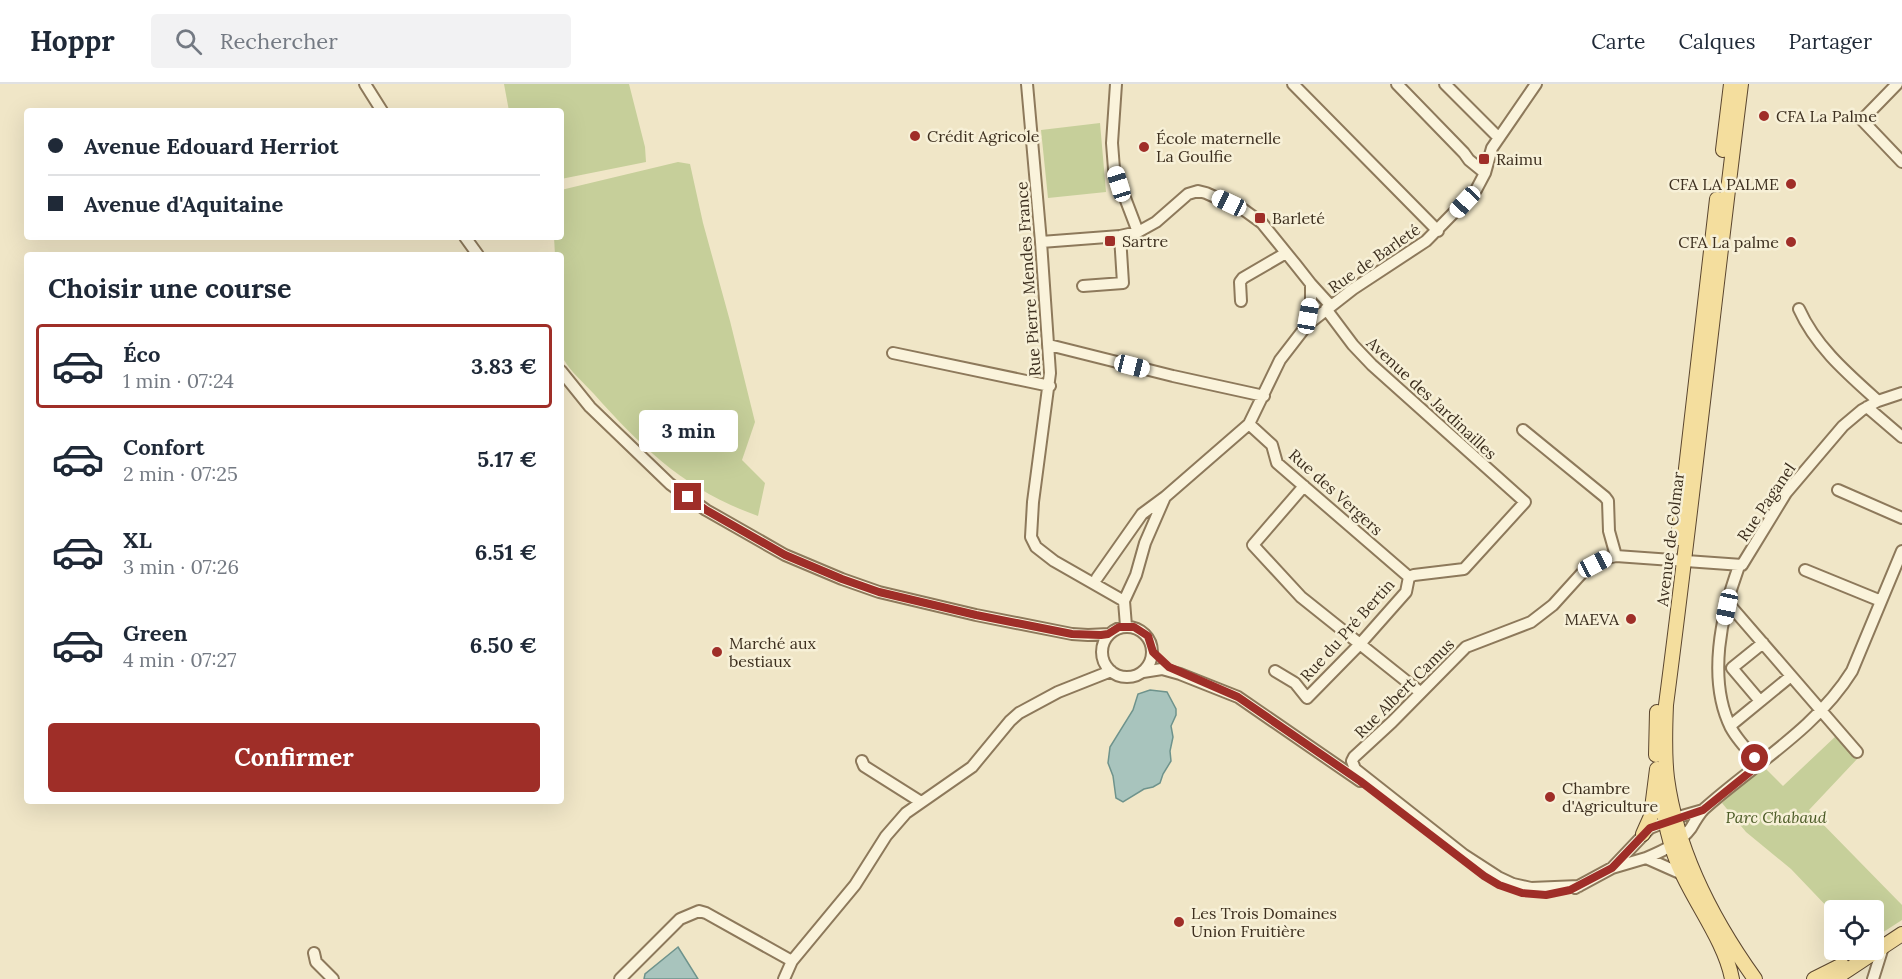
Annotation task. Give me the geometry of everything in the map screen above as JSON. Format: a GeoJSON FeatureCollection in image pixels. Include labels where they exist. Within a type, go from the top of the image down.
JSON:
{"type":"FeatureCollection","features":[{"type":"Feature","properties":{"kind":"main road","name":"Avenue de Colmar"},"geometry":{"type":"LineString","coordinates":[[1671,815],[1657,769],[1655,734],[1731,84]]}},
{"type":"Feature","properties":{"kind":"main road","name":"Avenue de Colmar"},"geometry":{"type":"LineString","coordinates":[[1732,979],[1715,936],[1682,874],[1671,815],[1665,753],[1676,560],[1741,84]]}},
{"type":"Feature","properties":{"kind":"main road"},"geometry":{"type":"LineString","coordinates":[[1643,834],[1651,816],[1657,769]]}},
{"type":"Feature","properties":{"kind":"main road","name":"Avenue de Colmar"},"geometry":{"type":"LineString","coordinates":[[1676,842],[1704,896],[1755,979]]}},
{"type":"Feature","properties":{"kind":"main road"},"geometry":{"type":"LineString","coordinates":[[1884,946],[1902,934]]}},
{"type":"Feature","properties":{"kind":"main road"},"geometry":{"type":"LineString","coordinates":[[1715,936],[1724,949],[1738,979]]}},
{"type":"Feature","properties":{"kind":"main road"},"geometry":{"type":"LineString","coordinates":[[1826,978],[1859,960]]}},
{"type":"Feature","properties":{"kind":"street"},"geometry":{"type":"LineString","coordinates":[[364,84],[380,108]]}},
{"type":"Feature","properties":{"kind":"street","name":"Rue Pierre Mendes France"},"geometry":{"type":"LineString","coordinates":[[1027,84],[1049,345],[1050,386],[1033,502],[1031,537],[1036,547],[1054,561],[1124,601]]}},
{"type":"Feature","properties":{"kind":"street"},"geometry":{"type":"LineString","coordinates":[[1041,242],[1120,236],[1138,232],[1120,190],[1114,169],[1112,143],[1116,84]]}},
{"type":"Feature","properties":{"kind":"street"},"geometry":{"type":"LineString","coordinates":[[1293,84],[1438,231]]}},
{"type":"Feature","properties":{"kind":"street"},"geometry":{"type":"LineString","coordinates":[[1397,84],[1469,160],[1485,173]]}},
{"type":"Feature","properties":{"kind":"street"},"geometry":{"type":"LineString","coordinates":[[1445,84],[1498,138]]}},
{"type":"Feature","properties":{"kind":"street","name":"Rue de Barleté"},"geometry":{"type":"LineString","coordinates":[[1097,578],[1142,514],[1249,424],[1280,360],[1307,325],[1328,307],[1426,241],[1476,190],[1498,138],[1536,84]]}},
{"type":"Feature","properties":{"kind":"street"},"geometry":{"type":"LineString","coordinates":[[1897,84],[1862,120],[1902,162]]}},
{"type":"Feature","properties":{"kind":"street","name":"Avenue des Jardinailles"},"geometry":{"type":"LineString","coordinates":[[1138,232],[1156,222],[1188,194],[1198,191],[1244,210],[1262,223],[1311,284],[1353,345],[1525,502]]}},
{"type":"Feature","properties":{"kind":"street"},"geometry":{"type":"LineString","coordinates":[[1083,286],[1123,283],[1120,236]]}},
{"type":"Feature","properties":{"kind":"street"},"geometry":{"type":"LineString","coordinates":[[1241,301],[1240,282],[1243,278],[1286,253]]}},
{"type":"Feature","properties":{"kind":"street"},"geometry":{"type":"LineString","coordinates":[[1307,325],[1311,304],[1311,284]]}},
{"type":"Feature","properties":{"kind":"street"},"geometry":{"type":"LineString","coordinates":[[1799,309],[1816,341],[1878,402]]}},
{"type":"Feature","properties":{"kind":"street"},"geometry":{"type":"LineString","coordinates":[[1049,345],[1264,396]]}},
{"type":"Feature","properties":{"kind":"street"},"geometry":{"type":"LineString","coordinates":[[893,352],[1050,386]]}},
{"type":"Feature","properties":{"kind":"street"},"geometry":{"type":"LineString","coordinates":[[564,375],[590,407],[670,484],[706,510],[785,555],[879,592],[976,615],[1072,634],[1108,634]]}},
{"type":"Feature","properties":{"kind":"street","name":"Rue Paganel"},"geometry":{"type":"LineString","coordinates":[[1676,560],[1739,566],[1744,562],[1796,480],[1843,426],[1867,407],[1902,393]]}},
{"type":"Feature","properties":{"kind":"street"},"geometry":{"type":"LineString","coordinates":[[1867,407],[1902,437]]}},
{"type":"Feature","properties":{"kind":"street","name":"Rue des Vergers"},"geometry":{"type":"LineString","coordinates":[[1249,424],[1272,445],[1277,463],[1409,577]]}},
{"type":"Feature","properties":{"kind":"street"},"geometry":{"type":"LineString","coordinates":[[1523,430],[1608,501],[1609,531],[1616,556]]}},
{"type":"Feature","properties":{"kind":"street"},"geometry":{"type":"LineString","coordinates":[[1304,486],[1253,545],[1301,597],[1420,692]]}},
{"type":"Feature","properties":{"kind":"street"},"geometry":{"type":"LineString","coordinates":[[1838,490],[1902,518]]}},
{"type":"Feature","properties":{"kind":"street","name":"Rue de Barleté"},"geometry":{"type":"LineString","coordinates":[[1126,626],[1124,601],[1165,497]]}},
{"type":"Feature","properties":{"kind":"street","name":"Rue du Pré Bertin"},"geometry":{"type":"LineString","coordinates":[[1275,671],[1295,683],[1307,698],[1360,644],[1406,592],[1409,577],[1414,574],[1464,569],[1525,502]]}},
{"type":"Feature","properties":{"kind":"street"},"geometry":{"type":"LineString","coordinates":[[1130,530],[1145,543]]}},
{"type":"Feature","properties":{"kind":"street"},"geometry":{"type":"LineString","coordinates":[[1072,634],[1102,655],[1111,671],[1117,675],[1129,677],[1162,669],[1238,697],[1342,768],[1499,885],[1522,893],[1546,895],[1570,890],[1612,868],[1646,858],[1676,842],[1703,810],[1821,710],[1851,673],[1902,551]]}},
{"type":"Feature","properties":{"kind":"street","name":"Rue Albert Camus"},"geometry":{"type":"LineString","coordinates":[[1579,885],[1531,888],[1498,877],[1464,855],[1355,769],[1352,761],[1466,647],[1531,622],[1553,605],[1582,573],[1607,558],[1616,556],[1676,560]]}},
{"type":"Feature","properties":{"kind":"street"},"geometry":{"type":"LineString","coordinates":[[1739,566],[1722,634],[1719,690],[1723,710],[1730,726],[1760,764]]}},
{"type":"Feature","properties":{"kind":"street"},"geometry":{"type":"LineString","coordinates":[[1805,570],[1881,601]]}},
{"type":"Feature","properties":{"kind":"street"},"geometry":{"type":"LineString","coordinates":[[1728,603],[1857,752]]}},
{"type":"Feature","properties":{"kind":"street"},"geometry":{"type":"LineString","coordinates":[[1093,676],[1102,655],[1102,645],[1108,634],[1119,627],[1126,626],[1134,627],[1148,636],[1158,659],[1180,674]]}},
{"type":"Feature","properties":{"kind":"street"},"geometry":{"type":"LineString","coordinates":[[1760,701],[1732,668],[1763,643]]}},
{"type":"Feature","properties":{"kind":"street"},"geometry":{"type":"LineString","coordinates":[[1143,672],[1153,652]]}},
{"type":"Feature","properties":{"kind":"street"},"geometry":{"type":"LineString","coordinates":[[784,979],[792,961],[855,885],[886,836],[900,819],[972,767],[1019,712],[1093,676],[1111,671]]}},
{"type":"Feature","properties":{"kind":"street"},"geometry":{"type":"LineString","coordinates":[[1730,726],[1791,676]]}},
{"type":"Feature","properties":{"kind":"street"},"geometry":{"type":"LineString","coordinates":[[862,761],[864,766],[921,802]]}},
{"type":"Feature","properties":{"kind":"street"},"geometry":{"type":"LineString","coordinates":[[1612,868],[1650,828],[1671,815],[1703,810]]}},
{"type":"Feature","properties":{"kind":"street"},"geometry":{"type":"LineString","coordinates":[[1646,858],[1682,874]]}},
{"type":"Feature","properties":{"kind":"street"},"geometry":{"type":"LineString","coordinates":[[620,979],[681,919],[699,911],[792,961]]}},
{"type":"Feature","properties":{"kind":"street"},"geometry":{"type":"LineString","coordinates":[[314,953],[316,962],[333,979]]}},
{"type":"Feature","properties":{"kind":"street"},"geometry":{"type":"LineString","coordinates":[[1873,979],[1877,960]]}},
{"type":"Feature","properties":{"kind":"green space"},"geometry":{"type":"Polygon","coordinates":[[[504,84],[629,84],[645,147],[646,162],[564,178],[564,108],[508,108],[504,84]]]}},
{"type":"Feature","properties":{"kind":"green space"},"geometry":{"type":"Polygon","coordinates":[[[1100,123],[1106,192],[1048,198],[1041,130],[1100,123]]]}},
{"type":"Feature","properties":{"kind":"green space"},"geometry":{"type":"Polygon","coordinates":[[[678,162],[690,164],[703,223],[755,422],[742,460],[765,483],[758,516],[709,494],[668,466],[630,433],[564,360],[564,252],[555,252],[554,240],[564,240],[564,189],[678,162]]]}},
{"type":"Feature","properties":{"kind":"green space","name":"Parc Chabaud"},"geometry":{"type":"Polygon","coordinates":[[[1837,735],[1858,758],[1809,810],[1902,905],[1902,920],[1884,932],[1884,900],[1824,900],[1824,904],[1791,869],[1746,832],[1722,803],[1764,767],[1783,786],[1837,735]]]}},
{"type":"Feature","properties":{"kind":"water"},"geometry":{"type":"Polygon","coordinates":[[[1150,690],[1167,692],[1176,709],[1171,726],[1173,737],[1170,751],[1171,761],[1160,783],[1144,789],[1123,802],[1116,798],[1113,776],[1108,763],[1110,747],[1133,710],[1138,694],[1150,690]]]}},
{"type":"Feature","properties":{"kind":"water"},"geometry":{"type":"Polygon","coordinates":[[[678,947],[698,979],[644,979],[645,974],[678,947]]]}},
{"type":"Feature","properties":{"kind":"place","name":"CFA La Palme"},"geometry":{"type":"Point","coordinates":[1764,116]}},
{"type":"Feature","properties":{"kind":"place","name":"Crédit Agricole"},"geometry":{"type":"Point","coordinates":[915,136]}},
{"type":"Feature","properties":{"kind":"place","name":"École maternelle La Goulfie"},"geometry":{"type":"Point","coordinates":[1144,147]}},
{"type":"Feature","properties":{"kind":"place","name":"Raimu"},"geometry":{"type":"Point","coordinates":[1484,159]}},
{"type":"Feature","properties":{"kind":"place","name":"CFA LA PALME"},"geometry":{"type":"Point","coordinates":[1791,184]}},
{"type":"Feature","properties":{"kind":"place","name":"Barleté"},"geometry":{"type":"Point","coordinates":[1260,218]}},
{"type":"Feature","properties":{"kind":"place","name":"Sartre"},"geometry":{"type":"Point","coordinates":[1110,241]}},
{"type":"Feature","properties":{"kind":"place","name":"CFA La palme"},"geometry":{"type":"Point","coordinates":[1791,242]}},
{"type":"Feature","properties":{"kind":"place","name":"MAEVA"},"geometry":{"type":"Point","coordinates":[1631,619]}},
{"type":"Feature","properties":{"kind":"place","name":"Marché aux bestiaux"},"geometry":{"type":"Point","coordinates":[717,652]}},
{"type":"Feature","properties":{"kind":"place","name":"Chambre d'Agriculture"},"geometry":{"type":"Point","coordinates":[1550,797]}},
{"type":"Feature","properties":{"kind":"place","name":"Les Trois Domaines Union Fruitière"},"geometry":{"type":"Point","coordinates":[1179,922]}},
{"type":"Feature","properties":{"kind":"route"},"geometry":{"type":"LineString","coordinates":[[688,497],[706,510],[785,555],[879,592],[976,615],[1072,634],[1101,635],[1108,634],[1119,627],[1134,627],[1148,636],[1153,652],[1169,667],[1180,674],[1238,697],[1360,781],[1484,876],[1499,885],[1522,893],[1546,895],[1570,890],[1612,868],[1650,828],[1703,810],[1720,797],[1760,764],[1755,758]]}}]}
